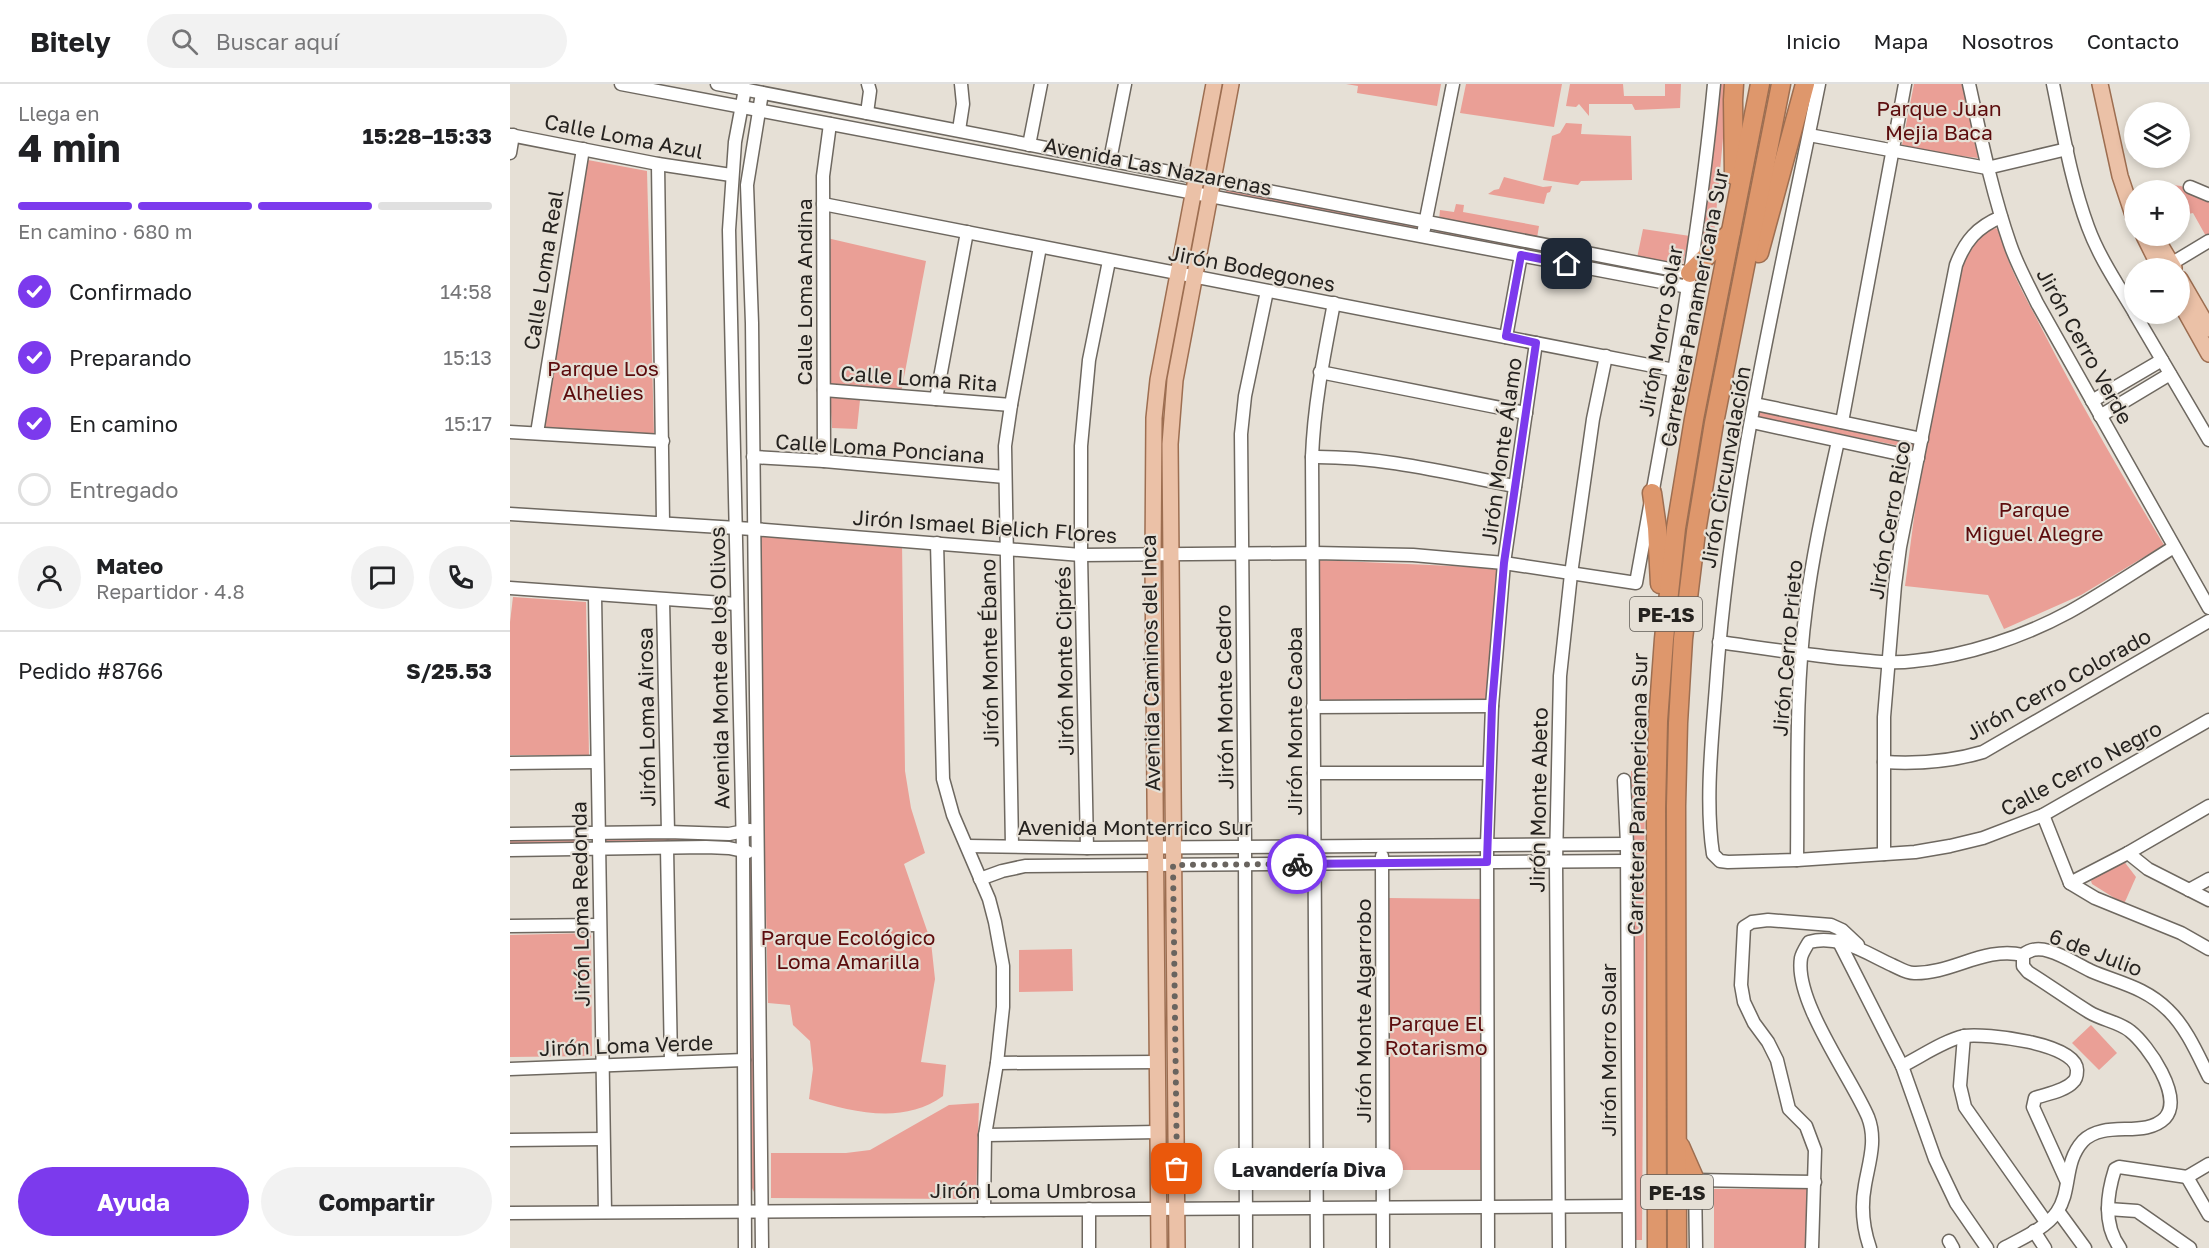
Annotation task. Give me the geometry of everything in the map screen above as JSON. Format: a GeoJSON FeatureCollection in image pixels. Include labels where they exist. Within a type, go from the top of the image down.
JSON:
{"type":"FeatureCollection","features":[{"type":"Feature","properties":{"kind":"highway"},"geometry":{"type":"LineString","coordinates":[[1734,84],[1735,214]]}},
{"type":"Feature","properties":{"kind":"highway","name":"Carretera Panamericana Sur"},"geometry":{"type":"LineString","coordinates":[[1657,1248],[1656,808],[1658,721],[1664,639],[1678,518],[1694,419],[1760,84]]}},
{"type":"Feature","properties":{"kind":"highway","name":"Carretera Panamericana Sur"},"geometry":{"type":"LineString","coordinates":[[1677,1139],[1676,806],[1680,681],[1696,532],[1714,423],[1781,84]]}},
{"type":"Feature","properties":{"kind":"highway"},"geometry":{"type":"LineString","coordinates":[[1731,343],[1761,248],[1805,84]]}},
{"type":"Feature","properties":{"kind":"highway"},"geometry":{"type":"LineString","coordinates":[[1689,280],[1731,232]]}},
{"type":"Feature","properties":{"kind":"highway"},"geometry":{"type":"LineString","coordinates":[[1652,494],[1657,528],[1664,639]]}},
{"type":"Feature","properties":{"kind":"highway"},"geometry":{"type":"LineString","coordinates":[[1677,1139],[1695,1180]]}},
{"type":"Feature","properties":{"kind":"highway","name":"PE-1S"},"geometry":{"type":"LineString","coordinates":[[1677,1139],[1677,1248]]}},
{"type":"Feature","properties":{"kind":"main road","name":"Avenida Caminos del Inca"},"geometry":{"type":"LineString","coordinates":[[1159,1248],[1153,554],[1154,418],[1158,380],[1177,274],[1214,84]]}},
{"type":"Feature","properties":{"kind":"main road","name":"Avenida Caminos del Inca"},"geometry":{"type":"LineString","coordinates":[[1178,1248],[1170,554],[1171,414],[1175,380],[1231,84]]}},
{"type":"Feature","properties":{"kind":"main road"},"geometry":{"type":"LineString","coordinates":[[2100,84],[2124,188]]}},
{"type":"Feature","properties":{"kind":"main road"},"geometry":{"type":"LineString","coordinates":[[2109,84],[2130,180]]}},
{"type":"Feature","properties":{"kind":"main road"},"geometry":{"type":"LineString","coordinates":[[2190,296],[2209,329]]}},
{"type":"Feature","properties":{"kind":"main road"},"geometry":{"type":"LineString","coordinates":[[2190,320],[2209,354]]}},
{"type":"Feature","properties":{"kind":"street","name":"Avenida Las Nazarenas"},"geometry":{"type":"LineString","coordinates":[[621,84],[830,124],[1425,222],[1689,280]]}},
{"type":"Feature","properties":{"kind":"street","name":"Avenida Las Nazarenas"},"geometry":{"type":"LineString","coordinates":[[717,84],[1110,160],[1195,185]]}},
{"type":"Feature","properties":{"kind":"street"},"geometry":{"type":"LineString","coordinates":[[867,113],[870,92],[868,84]]}},
{"type":"Feature","properties":{"kind":"street"},"geometry":{"type":"LineString","coordinates":[[960,84],[963,105],[960,130]]}},
{"type":"Feature","properties":{"kind":"street"},"geometry":{"type":"LineString","coordinates":[[1029,145],[1041,84]]}},
{"type":"Feature","properties":{"kind":"street"},"geometry":{"type":"LineString","coordinates":[[1110,160],[1125,84]]}},
{"type":"Feature","properties":{"kind":"street"},"geometry":{"type":"LineString","coordinates":[[1422,236],[1452,84]]}},
{"type":"Feature","properties":{"kind":"street","name":"Jirón Morro Solar"},"geometry":{"type":"LineString","coordinates":[[1636,583],[1689,280],[1708,153],[1714,84]]}},
{"type":"Feature","properties":{"kind":"street","name":"Jirón Circunvalación"},"geometry":{"type":"LineString","coordinates":[[1717,859],[1713,854],[1711,840],[1711,773],[1719,642],[1737,498],[1819,84]]}},
{"type":"Feature","properties":{"kind":"street"},"geometry":{"type":"LineString","coordinates":[[1842,422],[1905,84]]}},
{"type":"Feature","properties":{"kind":"street","name":"Jirón Cerro Verde"},"geometry":{"type":"LineString","coordinates":[[1969,84],[1987,168],[2011,247],[2037,303],[2209,608]]}},
{"type":"Feature","properties":{"kind":"street"},"geometry":{"type":"LineString","coordinates":[[2053,84],[2088,228],[2124,294]]}},
{"type":"Feature","properties":{"kind":"street","name":"Avenida Monte de los Olivos"},"geometry":{"type":"LineString","coordinates":[[745,89],[731,176],[729,230],[743,851],[745,1248]]}},
{"type":"Feature","properties":{"kind":"street","name":"Avenida Monte de los Olivos"},"geometry":{"type":"LineString","coordinates":[[762,93],[747,184],[752,323],[762,1248]]}},
{"type":"Feature","properties":{"kind":"street","name":"Calle Loma Andina"},"geometry":{"type":"LineString","coordinates":[[824,461],[823,176],[830,124]]}},
{"type":"Feature","properties":{"kind":"street"},"geometry":{"type":"LineString","coordinates":[[510,153],[511,135]]}},
{"type":"Feature","properties":{"kind":"street","name":"Calle Loma Azul"},"geometry":{"type":"LineString","coordinates":[[511,135],[731,176]]}},
{"type":"Feature","properties":{"kind":"street"},"geometry":{"type":"LineString","coordinates":[[1809,135],[1987,168],[2067,149]]}},
{"type":"Feature","properties":{"kind":"street","name":"Calle Loma Real"},"geometry":{"type":"LineString","coordinates":[[537,433],[582,149]]}},
{"type":"Feature","properties":{"kind":"street"},"geometry":{"type":"LineString","coordinates":[[658,164],[663,523]]}},
{"type":"Feature","properties":{"kind":"street"},"geometry":{"type":"LineString","coordinates":[[2190,187],[2209,195]]}},
{"type":"Feature","properties":{"kind":"street","name":"Avenida Las Nazarenas"},"geometry":{"type":"LineString","coordinates":[[1211,188],[1422,236],[1521,255],[1689,280]]}},
{"type":"Feature","properties":{"kind":"street","name":"Jirón Bodegones"},"geometry":{"type":"LineString","coordinates":[[823,204],[1674,370]]}},
{"type":"Feature","properties":{"kind":"street","name":"Jirón Cerro Rico"},"geometry":{"type":"LineString","coordinates":[[1884,854],[1884,717],[1900,547],[1956,265],[1962,249],[1977,229],[2001,217]]}},
{"type":"Feature","properties":{"kind":"street"},"geometry":{"type":"LineString","coordinates":[[936,399],[967,232]]}},
{"type":"Feature","properties":{"kind":"street"},"geometry":{"type":"LineString","coordinates":[[2182,258],[2209,241]]}},
{"type":"Feature","properties":{"kind":"street","name":"Jirón Monte Ébano"},"geometry":{"type":"LineString","coordinates":[[1012,846],[1005,446],[1040,247]]}},
{"type":"Feature","properties":{"kind":"street"},"geometry":{"type":"LineString","coordinates":[[1506,336],[1521,255]]}},
{"type":"Feature","properties":{"kind":"street","name":"Jirón Monte Ciprés"},"geometry":{"type":"LineString","coordinates":[[1087,848],[1081,446],[1089,360],[1108,261]]}},
{"type":"Feature","properties":{"kind":"street","name":"Jirón Monte Cedro"},"geometry":{"type":"LineString","coordinates":[[1246,1248],[1245,846],[1241,554],[1243,415],[1267,291]]}},
{"type":"Feature","properties":{"kind":"street","name":"Jirón Monte Caoba"},"geometry":{"type":"LineString","coordinates":[[1317,1248],[1312,457],[1320,372],[1334,303]]}},
{"type":"Feature","properties":{"kind":"street"},"geometry":{"type":"LineString","coordinates":[[2141,324],[2209,440]]}},
{"type":"Feature","properties":{"kind":"street","name":"Jirón Monte Álamo"},"geometry":{"type":"LineString","coordinates":[[1488,1248],[1487,844],[1492,706],[1504,563],[1536,343]]}},
{"type":"Feature","properties":{"kind":"street","name":"Jirón Monte Abeto"},"geometry":{"type":"LineString","coordinates":[[1559,1248],[1556,844],[1560,676],[1571,574],[1593,419],[1606,356]]}},
{"type":"Feature","properties":{"kind":"street"},"geometry":{"type":"LineString","coordinates":[[2092,401],[2162,360]]}},
{"type":"Feature","properties":{"kind":"street"},"geometry":{"type":"LineString","coordinates":[[1320,372],[1526,413]]}},
{"type":"Feature","properties":{"kind":"street"},"geometry":{"type":"LineString","coordinates":[[2100,416],[2170,374]]}},
{"type":"Feature","properties":{"kind":"street","name":"Calle Loma Rita"},"geometry":{"type":"LineString","coordinates":[[824,390],[1011,405]]}},
{"type":"Feature","properties":{"kind":"street"},"geometry":{"type":"LineString","coordinates":[[1755,404],[1922,439]]}},
{"type":"Feature","properties":{"kind":"street"},"geometry":{"type":"LineString","coordinates":[[1752,422],[1918,458]]}},
{"type":"Feature","properties":{"kind":"street"},"geometry":{"type":"LineString","coordinates":[[510,432],[663,441]]}},
{"type":"Feature","properties":{"kind":"street","name":"Jirón Cerro Prieto"},"geometry":{"type":"LineString","coordinates":[[1797,860],[1799,727],[1806,609],[1817,536],[1838,441]]}},
{"type":"Feature","properties":{"kind":"street"},"geometry":{"type":"LineString","coordinates":[[1312,457],[1372,459],[1515,486]]}},
{"type":"Feature","properties":{"kind":"street","name":"Calle Loma Ponciana"},"geometry":{"type":"LineString","coordinates":[[753,458],[824,461],[1005,477]]}},
{"type":"Feature","properties":{"kind":"street","name":"Jirón Ismael Bielich Flores"},"geometry":{"type":"LineString","coordinates":[[510,514],[753,529],[1081,555],[1314,553],[1413,555],[1504,563],[1636,583]]}},
{"type":"Feature","properties":{"kind":"street"},"geometry":{"type":"LineString","coordinates":[[937,543],[943,779],[953,815],[995,922],[1003,966],[1003,1007],[997,1063],[985,1135],[984,1210]]}},
{"type":"Feature","properties":{"kind":"street"},"geometry":{"type":"LineString","coordinates":[[1719,642],[1802,654],[1888,662],[1922,660],[1983,647],[2049,621],[2070,611],[2174,547]]}},
{"type":"Feature","properties":{"kind":"street"},"geometry":{"type":"LineString","coordinates":[[510,588],[737,604]]}},
{"type":"Feature","properties":{"kind":"street","name":"Jirón Loma Redonda"},"geometry":{"type":"LineString","coordinates":[[594,595],[605,1212]]}},
{"type":"Feature","properties":{"kind":"street","name":"Jirón Loma Airosa"},"geometry":{"type":"LineString","coordinates":[[663,600],[668,832]]}},
{"type":"Feature","properties":{"kind":"street","name":"Jirón Cerro Colorado"},"geometry":{"type":"LineString","coordinates":[[1884,762],[1946,761],[1983,752],[2209,621]]}},
{"type":"Feature","properties":{"kind":"street"},"geometry":{"type":"LineString","coordinates":[[1313,707],[1492,706]]}},
{"type":"Feature","properties":{"kind":"street","name":"Calle Cerro Negro"},"geometry":{"type":"LineString","coordinates":[[1717,859],[1728,862],[1797,860],[1884,854],[1950,846],[1983,838],[2043,815],[2209,720]]}},
{"type":"Feature","properties":{"kind":"street"},"geometry":{"type":"LineString","coordinates":[[510,763],[597,762]]}},
{"type":"Feature","properties":{"kind":"street"},"geometry":{"type":"LineString","coordinates":[[1314,773],[1489,773]]}},
{"type":"Feature","properties":{"kind":"street","name":"Jirón Morro Solar"},"geometry":{"type":"LineString","coordinates":[[1624,780],[1627,843],[1629,1248]]}},
{"type":"Feature","properties":{"kind":"street"},"geometry":{"type":"LineString","coordinates":[[2070,883],[2128,853],[2209,806]]}},
{"type":"Feature","properties":{"kind":"street"},"geometry":{"type":"LineString","coordinates":[[2043,815],[2070,883],[2095,898],[2181,933],[2209,949]]}},
{"type":"Feature","properties":{"kind":"street"},"geometry":{"type":"LineString","coordinates":[[510,834],[742,832],[757,829]]}},
{"type":"Feature","properties":{"kind":"street","name":"Avenida Monterrico Sur"},"geometry":{"type":"LineString","coordinates":[[967,846],[1087,848],[1627,843]]}},
{"type":"Feature","properties":{"kind":"street","name":"Jirón Monte Algarrobo"},"geometry":{"type":"LineString","coordinates":[[1382,845],[1383,1248]]}},
{"type":"Feature","properties":{"kind":"street"},"geometry":{"type":"LineString","coordinates":[[510,850],[706,847],[758,855]]}},
{"type":"Feature","properties":{"kind":"street"},"geometry":{"type":"LineString","coordinates":[[667,848],[671,1062]]}},
{"type":"Feature","properties":{"kind":"street"},"geometry":{"type":"LineString","coordinates":[[2128,853],[2148,869],[2209,900]]}},
{"type":"Feature","properties":{"kind":"street","name":"Avenida Monterrico Sur"},"geometry":{"type":"LineString","coordinates":[[980,879],[1025,866],[1627,861]]}},
{"type":"Feature","properties":{"kind":"street"},"geometry":{"type":"LineString","coordinates":[[2189,890],[2209,879]]}},
{"type":"Feature","properties":{"kind":"street"},"geometry":{"type":"LineString","coordinates":[[1812,1248],[1815,1150],[1806,1126],[1789,1109],[1777,1060],[1744,1002],[1741,985],[1744,927],[1752,922],[1768,920],[1831,925],[1842,930],[1866,953]]}},
{"type":"Feature","properties":{"kind":"street"},"geometry":{"type":"LineString","coordinates":[[510,926],[599,926]]}},
{"type":"Feature","properties":{"kind":"street"},"geometry":{"type":"LineString","coordinates":[[1870,1248],[1864,1232],[1863,1210],[1873,1131],[1855,1091],[1816,1019],[1802,984],[1800,969],[1802,956],[1809,942],[1821,939],[1838,940],[1912,973],[1942,970],[1990,954],[2010,952],[2022,955]]}},
{"type":"Feature","properties":{"kind":"street"},"geometry":{"type":"LineString","coordinates":[[1838,940],[1902,1066],[1935,1159],[1956,1203],[1987,1248]]}},
{"type":"Feature","properties":{"kind":"street","name":"6 de Julio"},"geometry":{"type":"LineString","coordinates":[[2066,1179],[2074,1152],[2086,1138],[2116,1128],[2135,1129],[2150,1126],[2164,1119],[2171,1108],[2171,1096],[2163,1076],[2140,1040],[2127,1029],[2091,1014],[2028,972],[2023,966],[2022,955],[2028,950],[2049,951],[2149,994],[2177,1019],[2209,1077]]}},
{"type":"Feature","properties":{"kind":"street"},"geometry":{"type":"LineString","coordinates":[[1902,1066],[1964,1036],[1995,1036],[2044,1045],[2071,1057],[2075,1062],[2077,1074],[2072,1085],[2035,1098],[2033,1102],[2066,1179],[2065,1192],[2058,1211],[2034,1232],[2004,1248]]}},
{"type":"Feature","properties":{"kind":"street"},"geometry":{"type":"LineString","coordinates":[[1964,1036],[1960,1086],[1965,1107],[2046,1222]]}},
{"type":"Feature","properties":{"kind":"street","name":"Jirón Loma Verde"},"geometry":{"type":"LineString","coordinates":[[510,1069],[744,1060]]}},
{"type":"Feature","properties":{"kind":"street"},"geometry":{"type":"LineString","coordinates":[[997,1063],[1158,1062]]}},
{"type":"Feature","properties":{"kind":"street"},"geometry":{"type":"LineString","coordinates":[[985,1135],[1158,1132]]}},
{"type":"Feature","properties":{"kind":"street"},"geometry":{"type":"LineString","coordinates":[[510,1140],[603,1139]]}},
{"type":"Feature","properties":{"kind":"street"},"geometry":{"type":"LineString","coordinates":[[2120,1248],[2110,1225],[2108,1209],[2112,1180],[2117,1167],[2187,1177],[2209,1164]]}},
{"type":"Feature","properties":{"kind":"street"},"geometry":{"type":"LineString","coordinates":[[2187,1177],[2209,1215]]}},
{"type":"Feature","properties":{"kind":"street"},"geometry":{"type":"LineString","coordinates":[[1696,1248],[1695,1180],[1815,1182]]}},
{"type":"Feature","properties":{"kind":"street","name":"Jirón Loma Umbrosa"},"geometry":{"type":"LineString","coordinates":[[510,1213],[1628,1206]]}},
{"type":"Feature","properties":{"kind":"street"},"geometry":{"type":"LineString","coordinates":[[1089,1209],[1089,1248]]}},
{"type":"Feature","properties":{"kind":"street"},"geometry":{"type":"LineString","coordinates":[[2108,1209],[2137,1211],[2190,1248]]}},
{"type":"Feature","properties":{"kind":"street"},"geometry":{"type":"LineString","coordinates":[[2058,1211],[2085,1248]]}},
{"type":"Feature","properties":{"kind":"street"},"geometry":{"type":"LineString","coordinates":[[2034,1232],[2045,1248]]}},
{"type":"Feature","properties":{"kind":"green space"},"geometry":{"type":"Polygon","coordinates":[[[1346,84],[1441,84],[1437,106],[1357,93],[1358,86],[1346,84]]]}},
{"type":"Feature","properties":{"kind":"green space"},"geometry":{"type":"Polygon","coordinates":[[[1466,84],[1562,84],[1554,127],[1460,113],[1466,84]]]}},
{"type":"Feature","properties":{"kind":"green space"},"geometry":{"type":"Polygon","coordinates":[[[1570,84],[1623,84],[1624,96],[1665,96],[1665,84],[1681,84],[1680,108],[1635,110],[1632,104],[1589,104],[1589,116],[1579,104],[1576,107],[1566,106],[1570,84]]]}},
{"type":"Feature","properties":{"kind":"green space"},"geometry":{"type":"Polygon","coordinates":[[[1718,84],[1728,84],[1714,236],[1706,247],[1701,242],[1718,84]]]}},
{"type":"Feature","properties":{"kind":"green space","name":"Parque Juan Mejia Baca"},"geometry":{"type":"Polygon","coordinates":[[[1914,84],[1963,84],[1978,158],[1902,145],[1914,84]]]}},
{"type":"Feature","properties":{"kind":"green space"},"geometry":{"type":"Polygon","coordinates":[[[1566,123],[1582,124],[1581,134],[1631,136],[1632,180],[1581,181],[1578,185],[1543,180],[1552,136],[1560,133],[1566,123]]]}},
{"type":"Feature","properties":{"kind":"green space","name":"Parque Los Alhelies"},"geometry":{"type":"Polygon","coordinates":[[[588,160],[647,171],[654,434],[544,427],[588,160]]]}},
{"type":"Feature","properties":{"kind":"green space"},"geometry":{"type":"Polygon","coordinates":[[[1504,177],[1543,187],[1552,186],[1544,204],[1488,194],[1499,189],[1504,177]]]}},
{"type":"Feature","properties":{"kind":"green space"},"geometry":{"type":"Polygon","coordinates":[[[1227,189],[1417,226],[1416,231],[1225,194],[1227,189]]]}},
{"type":"Feature","properties":{"kind":"green space"},"geometry":{"type":"Polygon","coordinates":[[[2190,190],[2209,198],[2209,238],[2207,238],[2193,213],[2190,214],[2190,190]]]}},
{"type":"Feature","properties":{"kind":"green space"},"geometry":{"type":"Polygon","coordinates":[[[1456,204],[1464,205],[1463,212],[1539,226],[1537,238],[1439,220],[1440,210],[1454,212],[1456,204]]]}},
{"type":"Feature","properties":{"kind":"green space"},"geometry":{"type":"Polygon","coordinates":[[[1437,228],[1682,275],[1681,281],[1436,233],[1437,228]]]}},
{"type":"Feature","properties":{"kind":"green space","name":"Parque Miguel Alegre"},"geometry":{"type":"Polygon","coordinates":[[[1996,228],[2000,232],[2019,284],[2058,360],[2164,545],[2081,595],[2004,629],[1988,595],[1905,586],[1915,510],[1958,279],[1972,244],[1986,231],[1996,228]]]}},
{"type":"Feature","properties":{"kind":"green space"},"geometry":{"type":"Polygon","coordinates":[[[1643,229],[1690,236],[1683,263],[1678,265],[1637,258],[1643,229]]]}},
{"type":"Feature","properties":{"kind":"green space"},"geometry":{"type":"Polygon","coordinates":[[[827,238],[926,261],[901,393],[827,387],[827,238]]]}},
{"type":"Feature","properties":{"kind":"green space"},"geometry":{"type":"Polygon","coordinates":[[[830,397],[860,400],[857,429],[832,428],[830,397]]]}},
{"type":"Feature","properties":{"kind":"green space"},"geometry":{"type":"Polygon","coordinates":[[[1758,409],[1917,441],[1915,449],[1756,417],[1758,409]]]}},
{"type":"Feature","properties":{"kind":"green space","name":"Parque Ecológico Loma Amarilla"},"geometry":{"type":"Polygon","coordinates":[[[758,533],[902,543],[905,771],[911,808],[925,853],[904,864],[931,942],[935,979],[921,1062],[946,1065],[943,1096],[911,1111],[878,1113],[860,1111],[809,1099],[813,1069],[810,1041],[793,1025],[790,1005],[768,1003],[758,533]]]}},
{"type":"Feature","properties":{"kind":"green space"},"geometry":{"type":"Polygon","coordinates":[[[1317,560],[1497,568],[1488,702],[1319,701],[1317,560]]]}},
{"type":"Feature","properties":{"kind":"green space"},"geometry":{"type":"Polygon","coordinates":[[[513,597],[586,602],[589,755],[510,755],[510,622],[513,597]]]}},
{"type":"Feature","properties":{"kind":"green space"},"geometry":{"type":"Polygon","coordinates":[[[1631,771],[1645,771],[1642,1240],[1634,1240],[1631,771]]]}},
{"type":"Feature","properties":{"kind":"green space"},"geometry":{"type":"Polygon","coordinates":[[[603,836],[725,836],[727,840],[603,850],[603,836]]]}},
{"type":"Feature","properties":{"kind":"green space"},"geometry":{"type":"Polygon","coordinates":[[[581,837],[581,846],[510,847],[510,838],[581,837]]]}},
{"type":"Feature","properties":{"kind":"green space"},"geometry":{"type":"Polygon","coordinates":[[[750,857],[753,862],[757,1192],[754,1192],[750,1184],[748,860],[750,857]]]}},
{"type":"Feature","properties":{"kind":"green space"},"geometry":{"type":"Polygon","coordinates":[[[2123,860],[2136,877],[2124,904],[2092,884],[2091,881],[2123,860]]]}},
{"type":"Feature","properties":{"kind":"green space","name":"Parque El Rotarismo"},"geometry":{"type":"Polygon","coordinates":[[[1388,898],[1484,899],[1483,1170],[1389,1170],[1388,898]]]}},
{"type":"Feature","properties":{"kind":"green space"},"geometry":{"type":"Polygon","coordinates":[[[591,933],[592,1056],[510,1057],[510,935],[591,933]]]}},
{"type":"Feature","properties":{"kind":"green space"},"geometry":{"type":"Polygon","coordinates":[[[1072,949],[1073,991],[1019,992],[1019,950],[1072,949]]]}},
{"type":"Feature","properties":{"kind":"green space"},"geometry":{"type":"Polygon","coordinates":[[[2091,1025],[2117,1053],[2099,1070],[2072,1043],[2091,1025]]]}},
{"type":"Feature","properties":{"kind":"green space"},"geometry":{"type":"Polygon","coordinates":[[[979,1103],[976,1199],[771,1198],[771,1153],[846,1153],[870,1150],[949,1105],[979,1103]]]}},
{"type":"Feature","properties":{"kind":"green space"},"geometry":{"type":"Polygon","coordinates":[[[1714,1189],[1807,1189],[1810,1192],[1807,1248],[1714,1248],[1714,1189]]]}},
{"type":"Feature","properties":{"kind":"way so far"},"geometry":{"type":"LineString","coordinates":[[1177,1169],[1173,865],[1297,864]]}},
{"type":"Feature","properties":{"kind":"place","name":"Lavandería Diva"},"geometry":{"type":"Point","coordinates":[1177,1169]}},
{"type":"Feature","properties":{"kind":"route"},"geometry":{"type":"LineString","coordinates":[[1297,864],[1487,862],[1492,706],[1504,563],[1536,343],[1506,336],[1521,255],[1567,264]]}}]}
